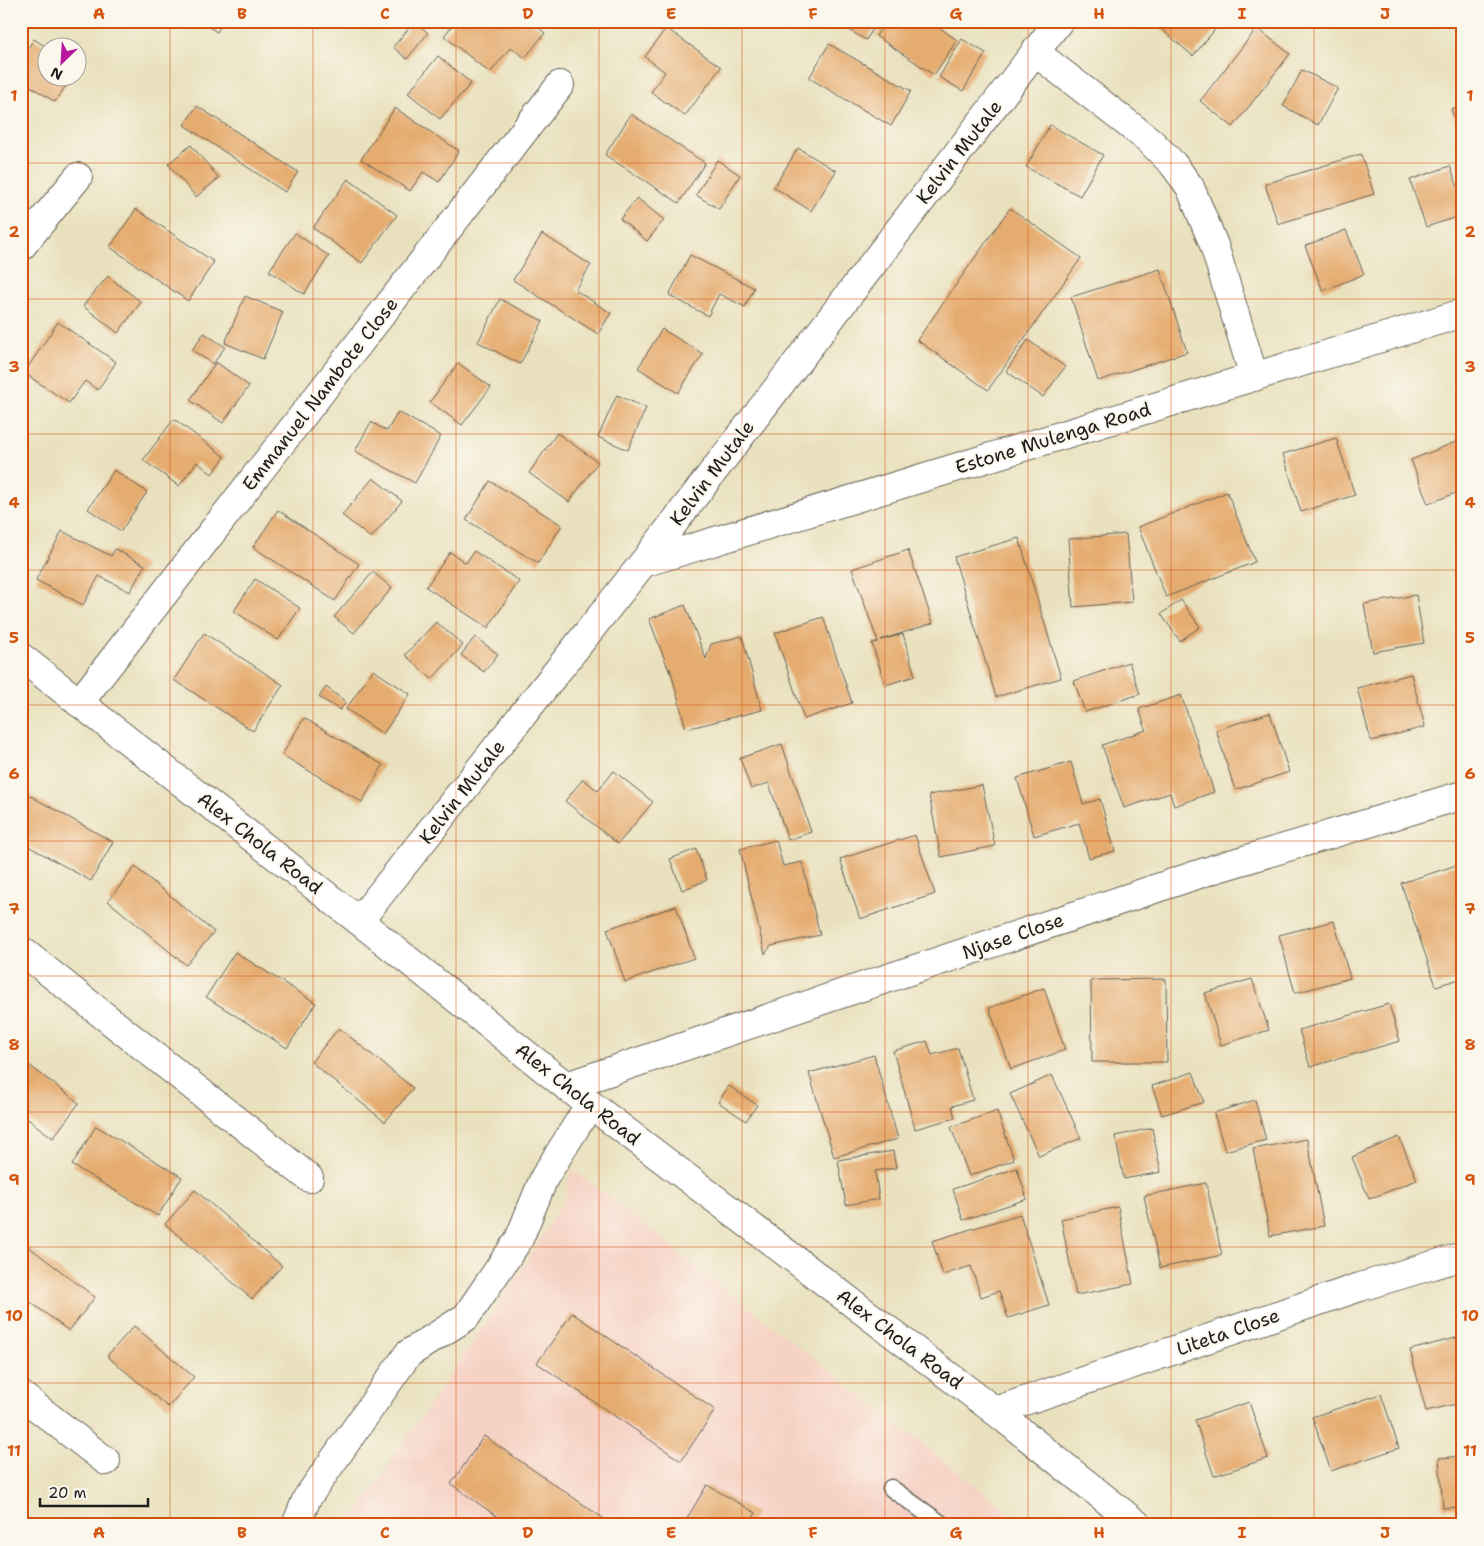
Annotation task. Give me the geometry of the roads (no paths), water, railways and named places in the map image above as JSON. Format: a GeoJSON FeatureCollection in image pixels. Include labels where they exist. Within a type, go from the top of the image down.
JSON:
{"type":"FeatureCollection","features":[{"type":"Feature","properties":{"kind":"street","name":"Kelvin Mutale"},"geometry":{"type":"LineString","coordinates":[[360,921],[643,563],[1059,21]]}},
{"type":"Feature","properties":{"kind":"street"},"geometry":{"type":"LineString","coordinates":[[1035,52],[1148,140],[1174,164],[1190,187],[1214,245],[1254,377]]}},
{"type":"Feature","properties":{"kind":"street","name":"Emmanuel Nambote Close"},"geometry":{"type":"LineString","coordinates":[[79,703],[560,85]]}},
{"type":"Feature","properties":{"kind":"street"},"geometry":{"type":"LineString","coordinates":[[21,247],[78,177]]}},
{"type":"Feature","properties":{"kind":"street","name":"Estone Mulenga Road"},"geometry":{"type":"LineString","coordinates":[[643,563],[1463,313]]}},
{"type":"Feature","properties":{"kind":"street","name":"Alex Chola Road"},"geometry":{"type":"LineString","coordinates":[[21,658],[360,921],[566,1086],[995,1411],[1134,1524]]}},
{"type":"Feature","properties":{"kind":"street","name":"Njase Close"},"geometry":{"type":"LineString","coordinates":[[566,1086],[1214,869],[1463,795]]}},
{"type":"Feature","properties":{"kind":"street"},"geometry":{"type":"LineString","coordinates":[[21,950],[309,1178]]}},
{"type":"Feature","properties":{"kind":"street"},"geometry":{"type":"LineString","coordinates":[[296,1525],[307,1498],[408,1354],[466,1317],[519,1239],[544,1178],[590,1104]]}},
{"type":"Feature","properties":{"kind":"street","name":"Liteta Close"},"geometry":{"type":"LineString","coordinates":[[995,1411],[1360,1287],[1463,1256]]}},
{"type":"Feature","properties":{"kind":"street"},"geometry":{"type":"LineString","coordinates":[[21,1395],[106,1461]]}},
{"type":"Feature","properties":{"kind":"lane"},"geometry":{"type":"LineString","coordinates":[[890,1488],[943,1525]]}}]}
